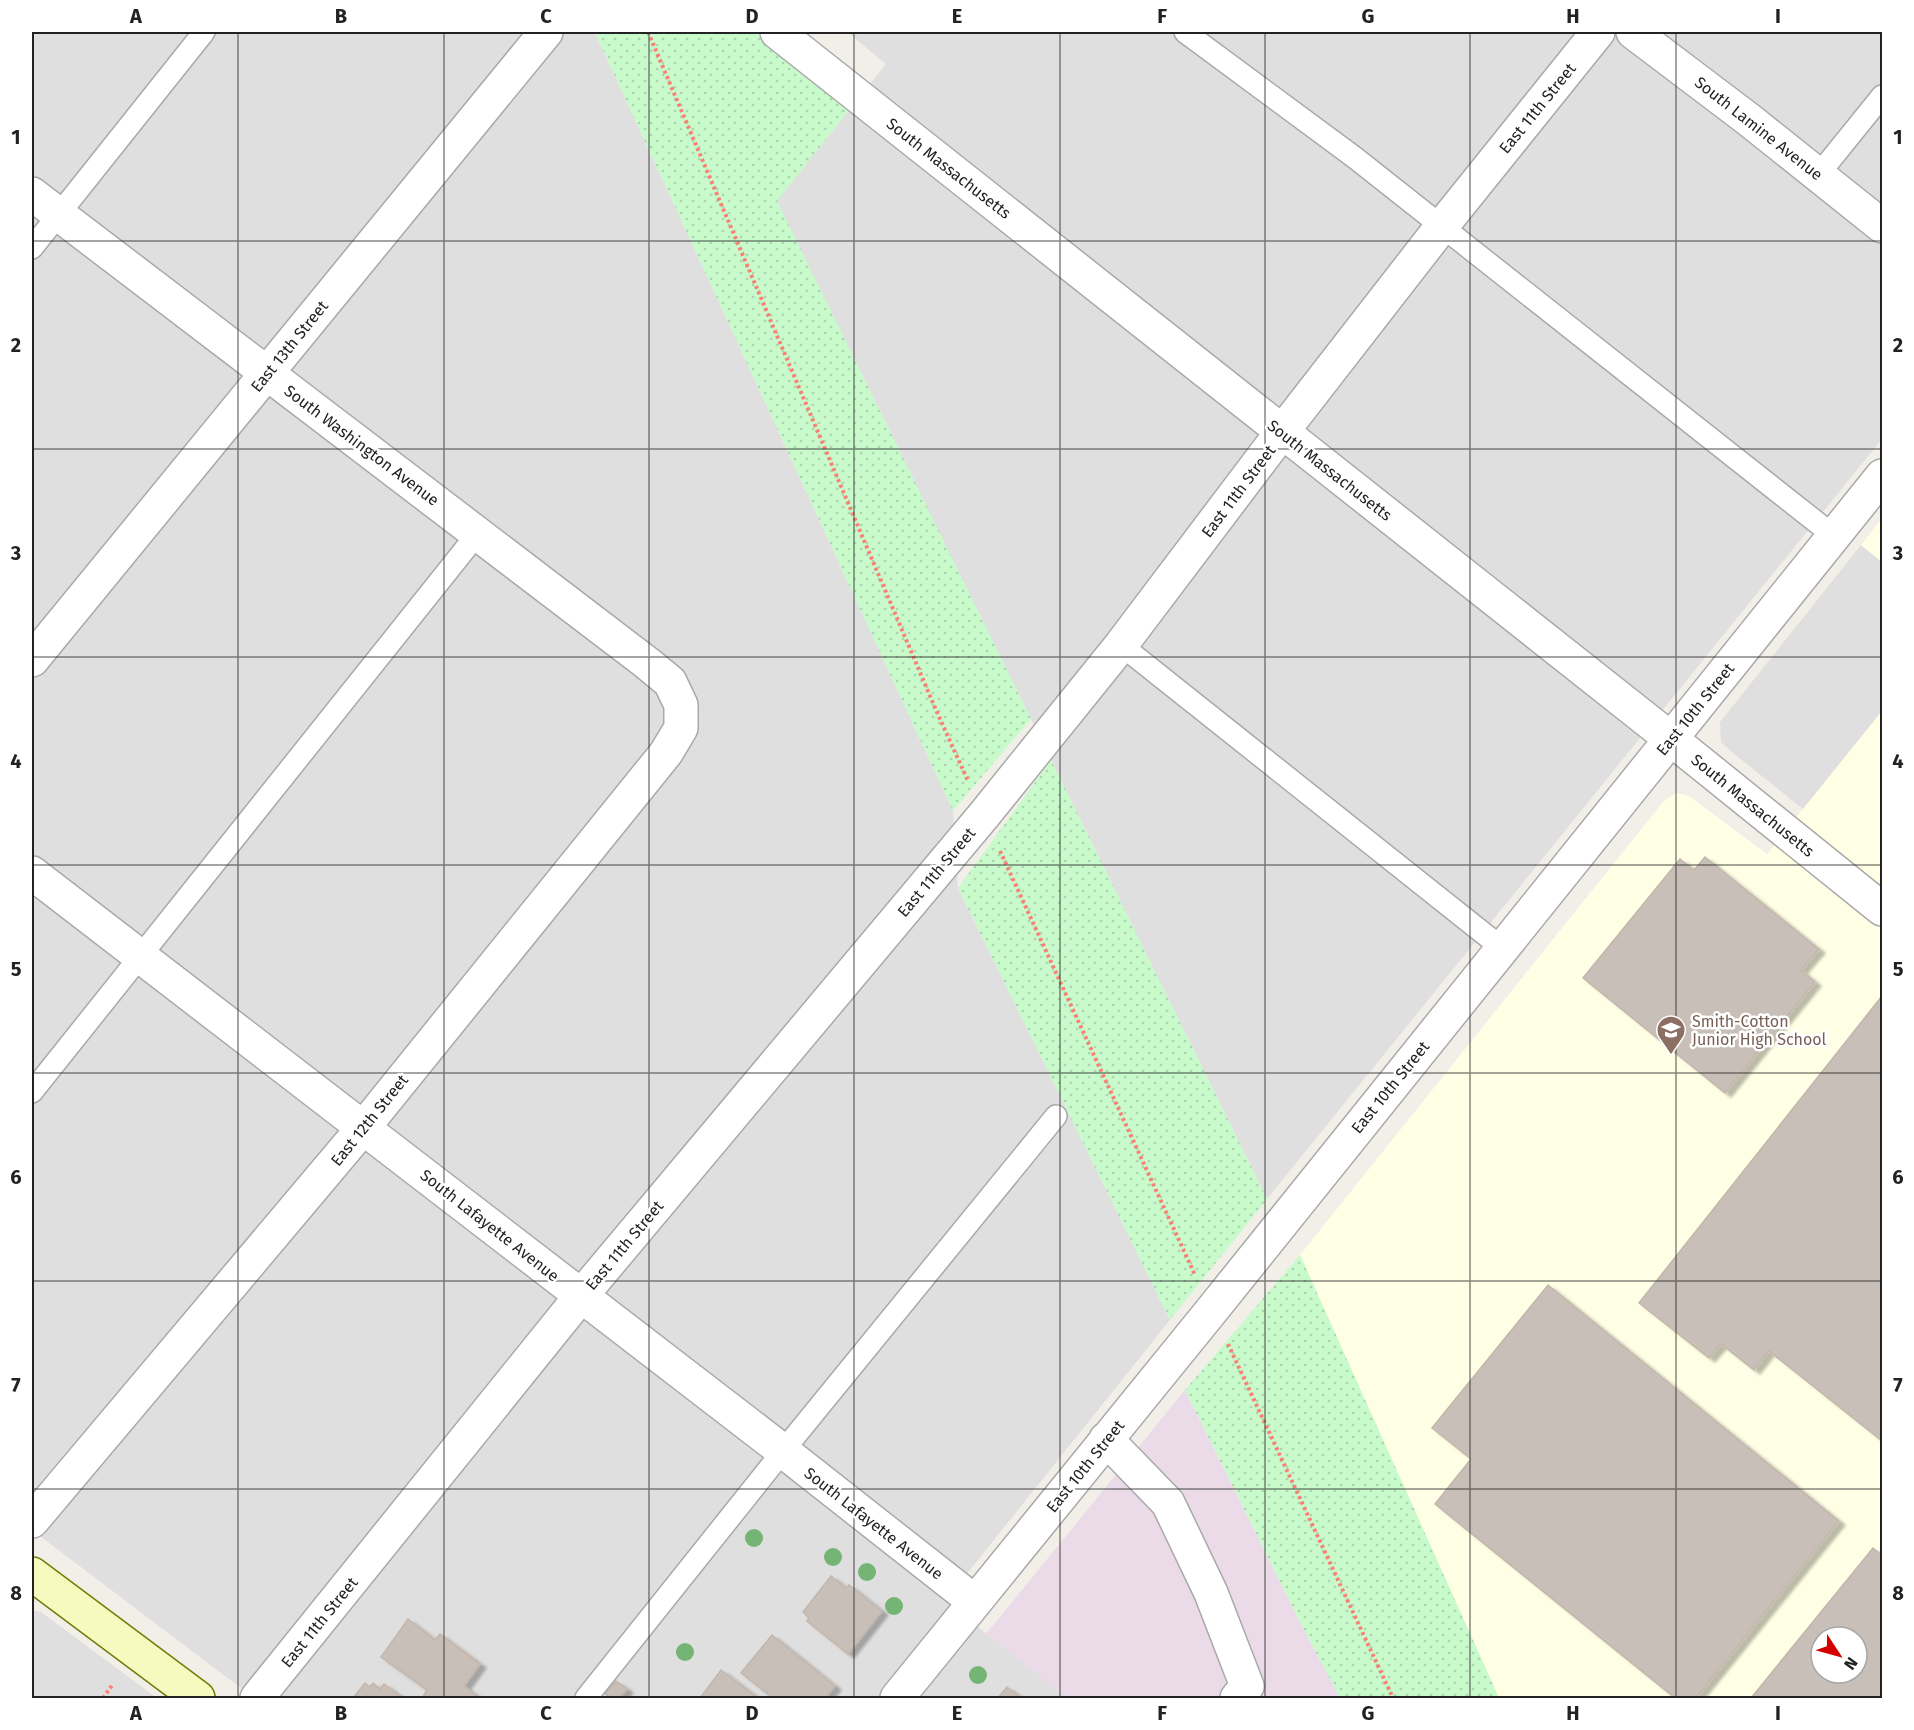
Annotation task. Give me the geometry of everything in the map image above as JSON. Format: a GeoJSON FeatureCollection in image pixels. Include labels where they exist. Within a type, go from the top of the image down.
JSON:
{"type":"FeatureCollection","features":[{"type":"Feature","properties":{"kind":"main road"},"geometry":{"type":"LineString","coordinates":[[32,1574],[198,1698]]}},
{"type":"Feature","properties":{"kind":"street","name":"East 13th Street"},"geometry":{"type":"LineString","coordinates":[[32,660],[546,32]]}},
{"type":"Feature","properties":{"kind":"street","name":"South Massachusetts"},"geometry":{"type":"LineString","coordinates":[[777,32],[1671,739],[1882,909]]}},
{"type":"Feature","properties":{"kind":"street","name":"East 11th Street"},"geometry":{"type":"LineString","coordinates":[[257,1698],[581,1296],[984,815],[1121,645],[1442,226],[1598,32]]}},
{"type":"Feature","properties":{"kind":"street","name":"South Lamine Avenue"},"geometry":{"type":"LineString","coordinates":[[1633,32],[1819,174],[1882,226]]}},
{"type":"Feature","properties":{"kind":"street","name":"South Washington Avenue"},"geometry":{"type":"LineString","coordinates":[[32,194],[647,663],[670,682],[681,705]]}},
{"type":"Feature","properties":{"kind":"street","name":"East 10th Street"},"geometry":{"type":"LineString","coordinates":[[897,1698],[1882,476]]}},
{"type":"Feature","properties":{"kind":"street","name":"East 12th Street"},"geometry":{"type":"LineString","coordinates":[[32,1521],[363,1128],[666,753],[681,728],[681,705]]}},
{"type":"Feature","properties":{"kind":"street","name":"South Lafayette Avenue"},"geometry":{"type":"LineString","coordinates":[[32,873],[975,1602]]}},
{"type":"Feature","properties":{"kind":"street"},"geometry":{"type":"LineString","coordinates":[[1106,1439],[1168,1503],[1211,1593],[1247,1686],[1237,1698]]}},
{"type":"Feature","properties":{"kind":"lane"},"geometry":{"type":"LineString","coordinates":[[32,248],[204,32]]}},
{"type":"Feature","properties":{"kind":"lane"},"geometry":{"type":"LineString","coordinates":[[1185,32],[1354,157],[1834,536]]}},
{"type":"Feature","properties":{"kind":"lane"},"geometry":{"type":"LineString","coordinates":[[1819,174],[1882,96]]}},
{"type":"Feature","properties":{"kind":"lane"},"geometry":{"type":"LineString","coordinates":[[32,1092],[478,533]]}},
{"type":"Feature","properties":{"kind":"lane"},"geometry":{"type":"LineString","coordinates":[[1121,645],[1502,948]]}},
{"type":"Feature","properties":{"kind":"lane"},"geometry":{"type":"LineString","coordinates":[[586,1698],[1056,1116]]}},
{"type":"Feature","properties":{"kind":"path"},"geometry":{"type":"LineString","coordinates":[[648,32],[931,700],[1196,1277]]}},
{"type":"Feature","properties":{"kind":"path"},"geometry":{"type":"LineString","coordinates":[[1225,1338],[1393,1698]]}},
{"type":"Feature","properties":{"kind":"path"},"geometry":{"type":"LineString","coordinates":[[103,1698],[113,1684]]}},
{"type":"Feature","properties":{"kind":"shaded area"},"geometry":{"type":"Polygon","coordinates":[[[32,32],[590,32],[596,35],[953,811],[958,888],[1170,1320],[945,1601],[1068,1698],[254,1698],[32,1530],[32,32]]]}},
{"type":"Feature","properties":{"kind":"shaded area"},"geometry":{"type":"Polygon","coordinates":[[[847,32],[1882,32],[1882,439],[1267,1199],[776,201],[886,64],[847,32]]]}},
{"type":"Feature","properties":{"kind":"shaded area"},"geometry":{"type":"Polygon","coordinates":[[[1882,518],[1882,562],[1861,545],[1882,518]]]}},
{"type":"Feature","properties":{"kind":"shaded area"},"geometry":{"type":"Polygon","coordinates":[[[1861,545],[1882,562],[1882,711],[1803,809],[1721,742],[1720,722],[1861,545]]]}},
{"type":"Feature","properties":{"kind":"shaded area","name":"Smith-Cotton Junior High School"},"geometry":{"type":"Polygon","coordinates":[[[1882,711],[1882,1698],[1499,1698],[1300,1255],[1663,802],[1676,793],[1689,796],[1767,854],[1882,711]]]}},
{"type":"Feature","properties":{"kind":"shaded area"},"geometry":{"type":"Polygon","coordinates":[[[1185,1390],[1340,1698],[1068,1698],[986,1634],[1185,1390]]]}},
{"type":"Feature","properties":{"kind":"shaded area"},"geometry":{"type":"Polygon","coordinates":[[[32,1610],[41,1612],[157,1698],[32,1698],[32,1610]]]}},
{"type":"Feature","properties":{"kind":"green space"},"geometry":{"type":"Polygon","coordinates":[[[599,32],[755,32],[848,111],[777,201],[1031,719],[953,811],[596,35],[599,32]]]}},
{"type":"Feature","properties":{"kind":"green space"},"geometry":{"type":"Polygon","coordinates":[[[1051,760],[1267,1199],[1170,1320],[958,888],[1051,760]]]}},
{"type":"Feature","properties":{"kind":"green space"},"geometry":{"type":"Polygon","coordinates":[[[1300,1255],[1499,1698],[1340,1698],[1185,1390],[1300,1255]]]}},
{"type":"Feature","properties":{"kind":"building"},"geometry":{"type":"Polygon","coordinates":[[[1705,857],[1819,949],[1801,970],[1815,982],[1725,1093],[1583,978],[1680,859],[1694,870],[1705,857]]]}},
{"type":"Feature","properties":{"kind":"building","name":"Smith-Cotton Junior High School"},"geometry":{"type":"Polygon","coordinates":[[[1882,996],[1882,1441],[1769,1351],[1754,1370],[1721,1344],[1709,1358],[1639,1303],[1882,996]]]}},
{"type":"Feature","properties":{"kind":"building"},"geometry":{"type":"Polygon","coordinates":[[[1548,1285],[1839,1521],[1696,1698],[1675,1698],[1435,1504],[1471,1459],[1432,1428],[1548,1285]]]}},
{"type":"Feature","properties":{"kind":"building"},"geometry":{"type":"Polygon","coordinates":[[[1873,1548],[1882,1555],[1882,1698],[1751,1698],[1809,1627],[1809,1685],[1869,1685],[1869,1625],[1810,1625],[1873,1548]]]}},
{"type":"Feature","properties":{"kind":"building"},"geometry":{"type":"Polygon","coordinates":[[[831,1576],[846,1588],[849,1585],[882,1611],[848,1654],[807,1621],[809,1618],[803,1612],[831,1576]]]}},
{"type":"Feature","properties":{"kind":"building"},"geometry":{"type":"Polygon","coordinates":[[[408,1619],[435,1640],[440,1634],[480,1664],[464,1686],[476,1695],[473,1698],[422,1698],[427,1690],[381,1657],[408,1619]]]}},
{"type":"Feature","properties":{"kind":"building"},"geometry":{"type":"Polygon","coordinates":[[[772,1635],[835,1686],[825,1698],[773,1698],[741,1673],[772,1635]]]}},
{"type":"Feature","properties":{"kind":"building"},"geometry":{"type":"Polygon","coordinates":[[[721,1670],[758,1698],[700,1698],[721,1670]]]}},
{"type":"Feature","properties":{"kind":"building"},"geometry":{"type":"Polygon","coordinates":[[[616,1681],[627,1689],[619,1698],[611,1698],[605,1694],[616,1681]]]}},
{"type":"Feature","properties":{"kind":"building"},"geometry":{"type":"Polygon","coordinates":[[[365,1683],[370,1687],[373,1683],[380,1689],[384,1684],[399,1695],[396,1698],[353,1698],[365,1683]]]}},
{"type":"Feature","properties":{"kind":"building"},"geometry":{"type":"Polygon","coordinates":[[[1007,1687],[1022,1698],[998,1698],[1007,1687]]]}},
{"type":"Feature","properties":{"kind":"place","name":"Smith-Cotton Junior High School"},"geometry":{"type":"Point","coordinates":[1671,1056]}}]}
